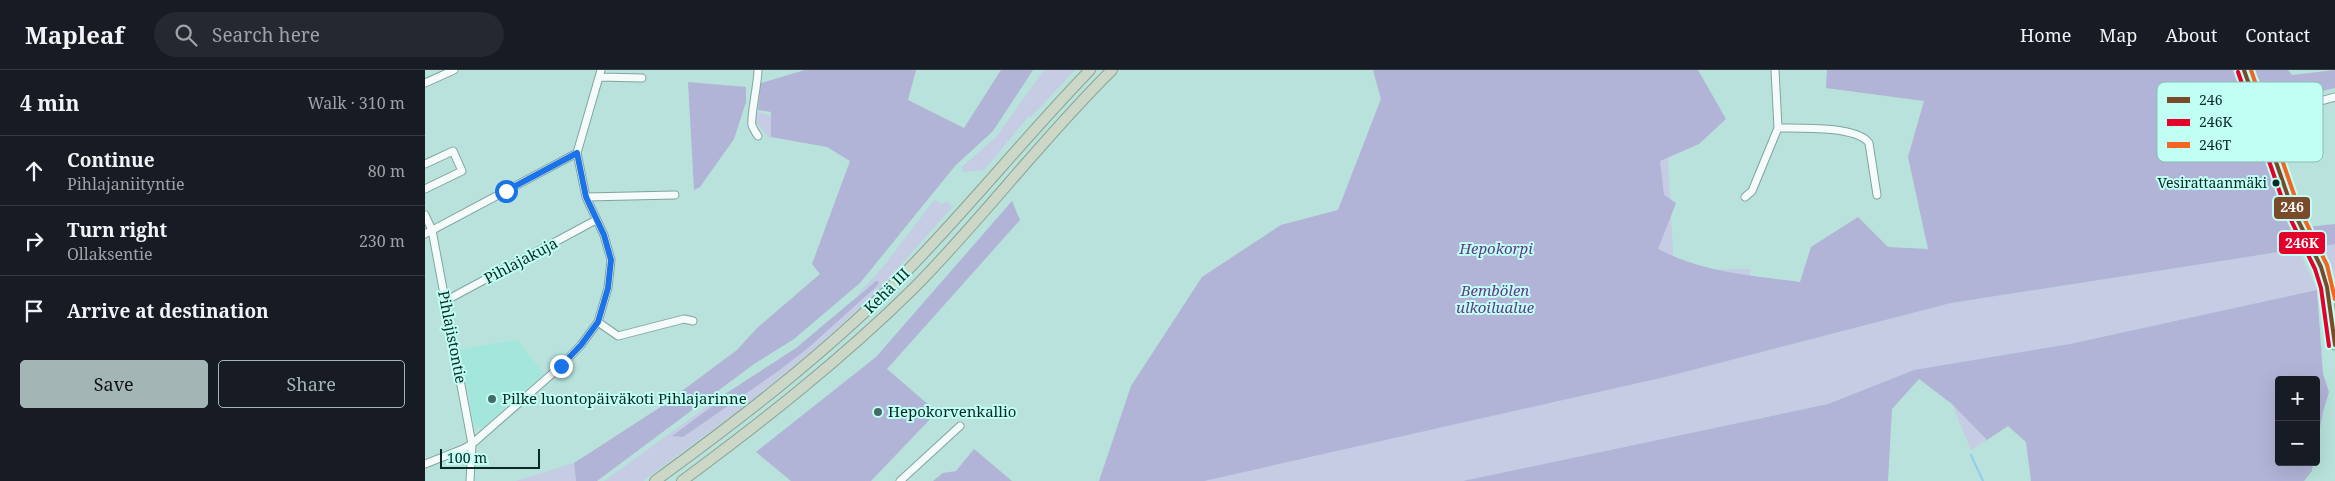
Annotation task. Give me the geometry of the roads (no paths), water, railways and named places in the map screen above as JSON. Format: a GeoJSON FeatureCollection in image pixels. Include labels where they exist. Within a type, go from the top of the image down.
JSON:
{"type":"FeatureCollection","features":[{"type":"Feature","properties":{"kind":"highway","name":"Kehä III"},"geometry":{"type":"LineString","coordinates":[[655,481],[762,402],[814,359],[866,312],[914,264],[1090,70]]}},
{"type":"Feature","properties":{"kind":"highway","name":"Kehä III"},"geometry":{"type":"LineString","coordinates":[[681,481],[804,387],[895,305],[941,259],[1112,70]]}},
{"type":"Feature","properties":{"kind":"main road"},"geometry":{"type":"LineString","coordinates":[[2243,70],[2248,82]]}},
{"type":"Feature","properties":{"kind":"main road"},"geometry":{"type":"LineString","coordinates":[[2276,162],[2289,200],[2321,267],[2327,286],[2335,345]]}},
{"type":"Feature","properties":{"kind":"street"},"geometry":{"type":"LineString","coordinates":[[425,84],[454,70]]}},
{"type":"Feature","properties":{"kind":"street"},"geometry":{"type":"LineString","coordinates":[[758,70],[758,88],[752,117],[752,126],[758,136]]}},
{"type":"Feature","properties":{"kind":"street"},"geometry":{"type":"LineString","coordinates":[[1745,197],[1752,191],[1778,128],[1775,70]]}},
{"type":"Feature","properties":{"kind":"street"},"geometry":{"type":"LineString","coordinates":[[425,464],[472,444],[561,366],[581,345],[598,322],[608,288],[611,260],[604,235],[586,197],[577,153],[600,74],[642,78]]}},
{"type":"Feature","properties":{"kind":"street"},"geometry":{"type":"LineString","coordinates":[[1778,128],[1828,130],[1857,134],[1865,138],[1869,143],[1877,195]]}},
{"type":"Feature","properties":{"kind":"street"},"geometry":{"type":"LineString","coordinates":[[425,164],[453,151],[462,171],[425,189]]}},
{"type":"Feature","properties":{"kind":"street"},"geometry":{"type":"LineString","coordinates":[[428,232],[577,153]]}},
{"type":"Feature","properties":{"kind":"street"},"geometry":{"type":"LineString","coordinates":[[586,197],[675,195]]}},
{"type":"Feature","properties":{"kind":"street","name":"Pihlajistontie"},"geometry":{"type":"LineString","coordinates":[[425,214],[445,301],[472,444],[470,481]]}},
{"type":"Feature","properties":{"kind":"street","name":"Pihlajakuja"},"geometry":{"type":"LineString","coordinates":[[445,301],[596,220]]}},
{"type":"Feature","properties":{"kind":"street"},"geometry":{"type":"LineString","coordinates":[[598,322],[618,336],[683,319],[693,321]]}},
{"type":"Feature","properties":{"kind":"street"},"geometry":{"type":"LineString","coordinates":[[900,481],[960,426]]}},
{"type":"Feature","properties":{"kind":"waterway"},"geometry":{"type":"LineString","coordinates":[[1971,455],[1983,481]]}},
{"type":"Feature","properties":{"kind":"place","name":"Vesirattaanmäki"},"geometry":{"type":"Point","coordinates":[2276,183]}},
{"type":"Feature","properties":{"kind":"place","name":"Pilke luontopäiväkoti Pihlajarinne"},"geometry":{"type":"Point","coordinates":[492,399]}},
{"type":"Feature","properties":{"kind":"place","name":"Hepokorvenkallio"},"geometry":{"type":"Point","coordinates":[878,412]}},
{"type":"Feature","properties":{"kind":"park label","name":"Hepokorpi"},"geometry":{"type":"Point","coordinates":[1496,249]}},
{"type":"Feature","properties":{"kind":"park label","name":"Bembölen ulkoilualue"},"geometry":{"type":"Point","coordinates":[1495,300]}}]}
